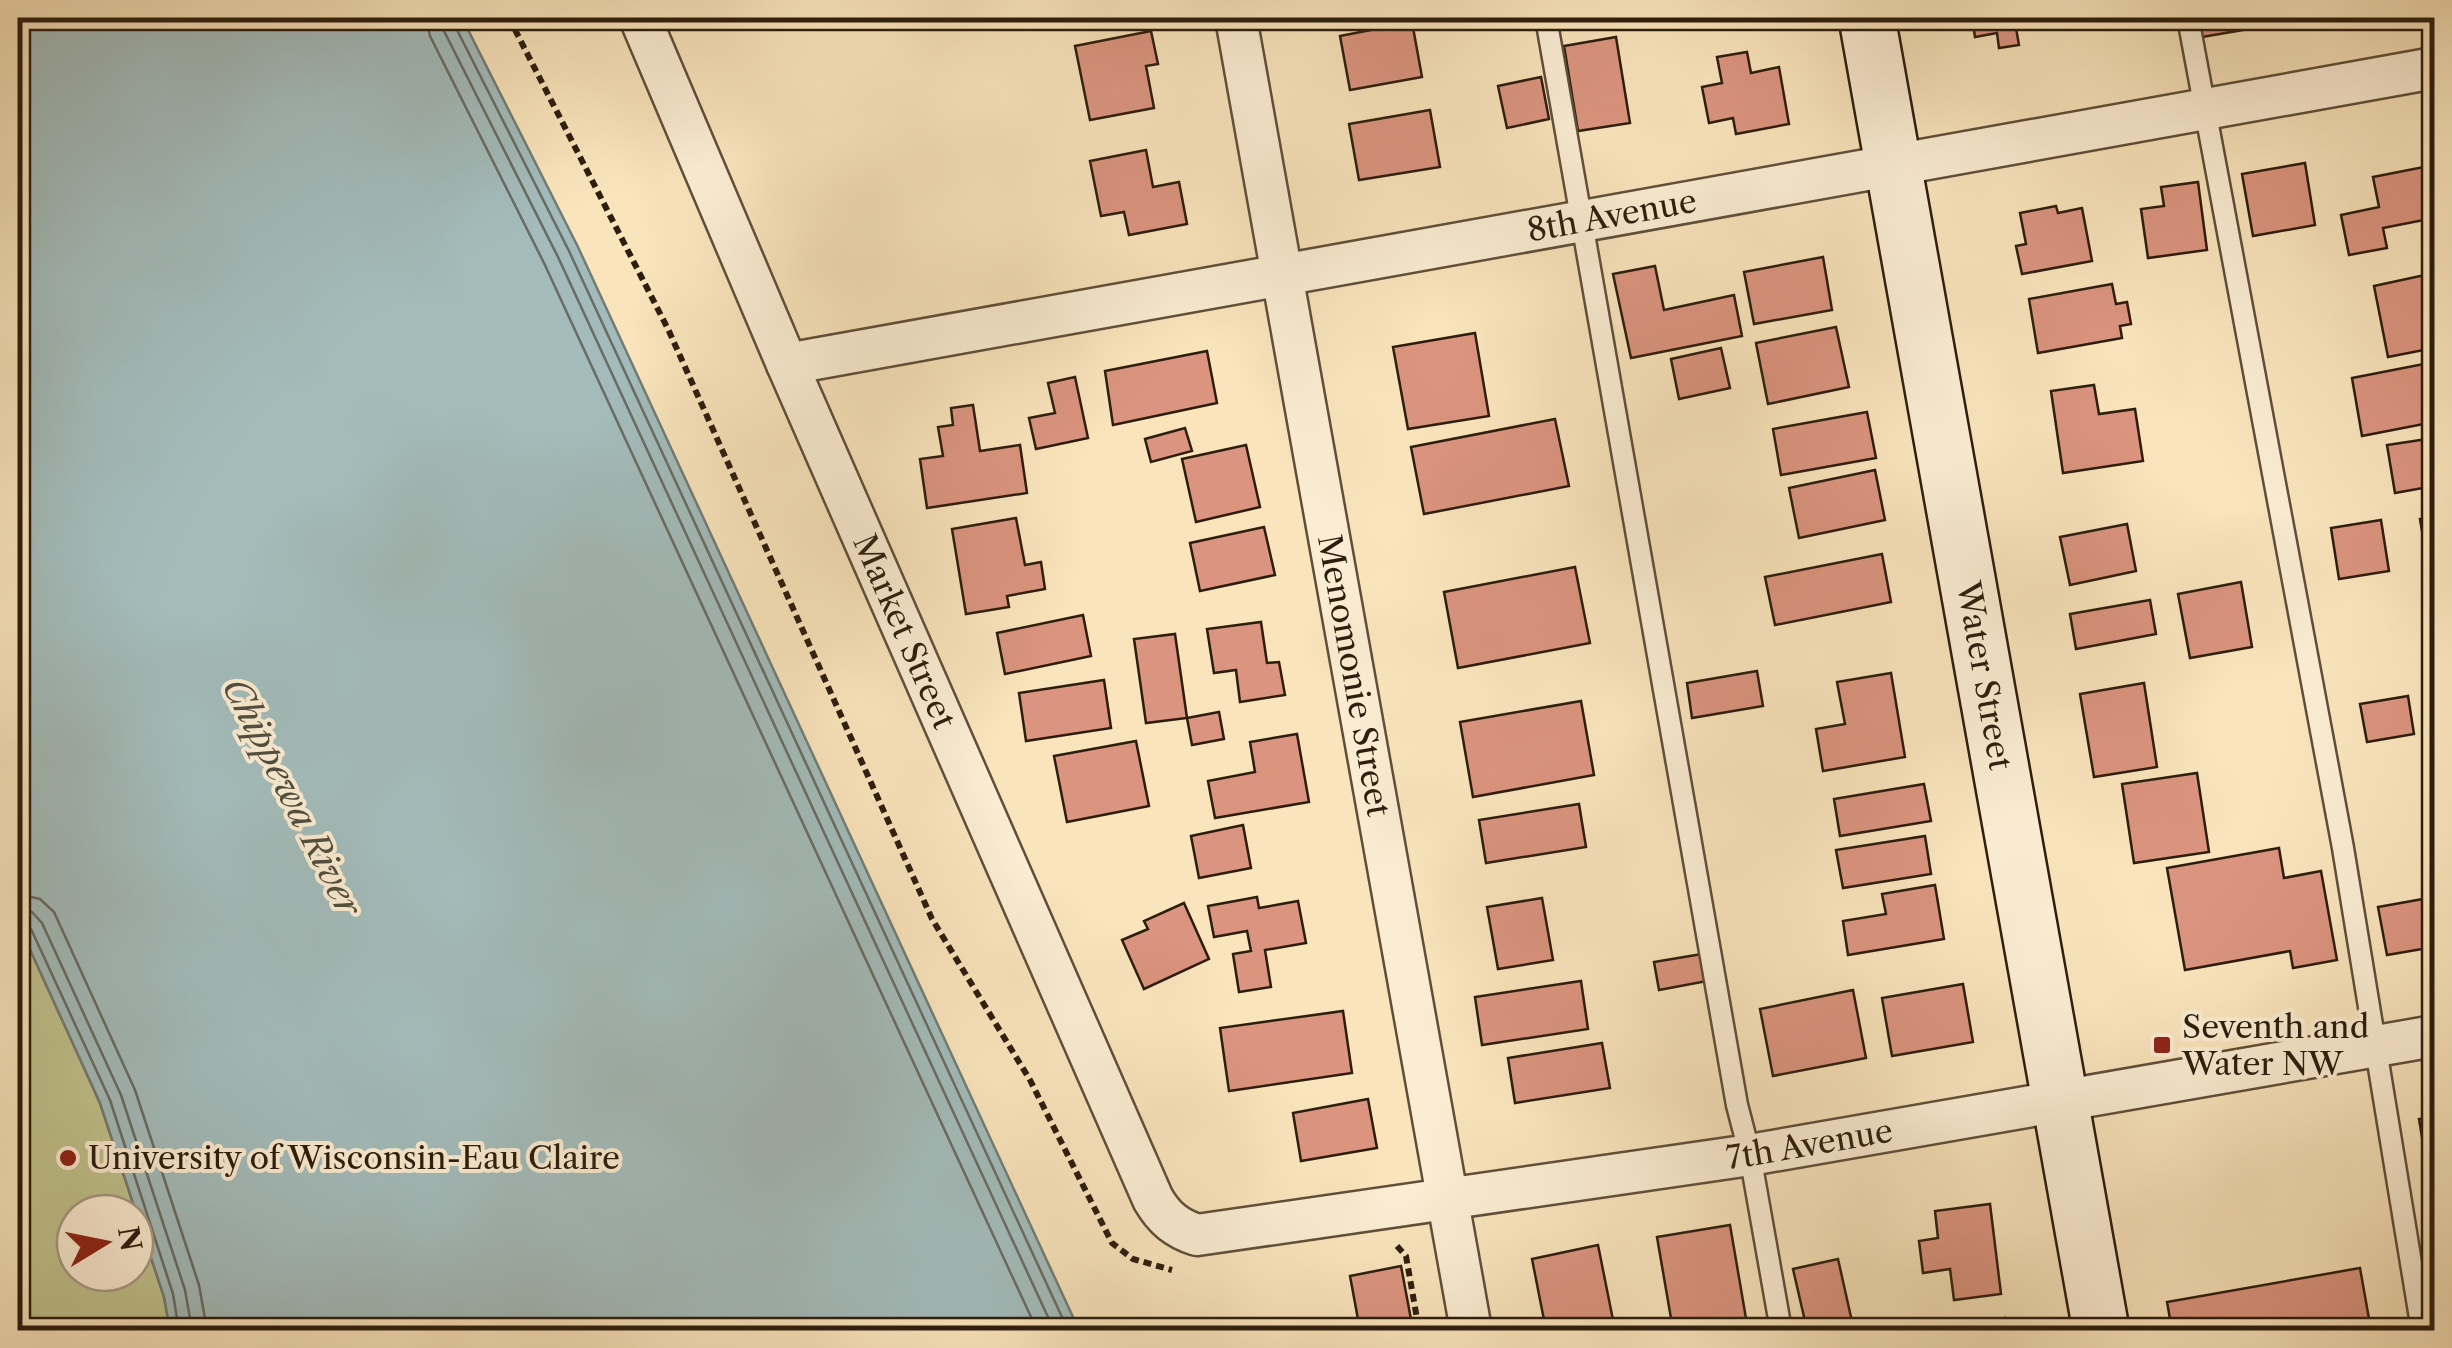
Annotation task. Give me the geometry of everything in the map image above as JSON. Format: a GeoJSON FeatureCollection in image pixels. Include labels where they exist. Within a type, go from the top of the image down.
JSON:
{"type":"FeatureCollection","features":[{"type":"Feature","properties":{"kind":"main road","name":"Water Street"},"geometry":{"type":"LineString","coordinates":[[1867,18],[2101,1330]]}},
{"type":"Feature","properties":{"kind":"street","name":"Market Street"},"geometry":{"type":"LineString","coordinates":[[640,18],[1153,1200],[1163,1217],[1184,1230]]}},
{"type":"Feature","properties":{"kind":"street","name":"Menomonie Street"},"geometry":{"type":"LineString","coordinates":[[1236,18],[1471,1330]]}},
{"type":"Feature","properties":{"kind":"street","name":"8th Avenue"},"geometry":{"type":"LineString","coordinates":[[787,364],[2434,68]]}},
{"type":"Feature","properties":{"kind":"street","name":"7th Avenue"},"geometry":{"type":"LineString","coordinates":[[1184,1230],[1197,1234],[1750,1154],[2434,1036]]}},
{"type":"Feature","properties":{"kind":"lane"},"geometry":{"type":"LineString","coordinates":[[1546,18],[1737,1104],[1750,1154],[1781,1330]]}},
{"type":"Feature","properties":{"kind":"lane"},"geometry":{"type":"LineString","coordinates":[[2188,18],[2336,809],[2422,1330]]}},
{"type":"Feature","properties":{"kind":"path"},"geometry":{"type":"LineString","coordinates":[[509,18],[668,329],[932,919],[1030,1080],[1112,1243],[1133,1259],[1157,1267]]}},
{"type":"Feature","properties":{"kind":"path"},"geometry":{"type":"LineString","coordinates":[[1406,1256],[1419,1330]]}},
{"type":"Feature","properties":{"kind":"green space","name":"University of Wisconsin-Eau Claire"},"geometry":{"type":"Polygon","coordinates":[[[18,923],[100,1103],[130,1193],[55,1193],[55,1293],[155,1293],[155,1270],[170,1330],[18,1330],[18,923]]]}},
{"type":"Feature","properties":{"kind":"water","name":"Chippewa River"},"geometry":{"type":"Polygon","coordinates":[[[18,18],[462,18],[578,247],[1079,1330],[170,1330],[155,1270],[155,1193],[130,1193],[100,1103],[18,923],[18,18]]]}},
{"type":"Feature","properties":{"kind":"building"},"geometry":{"type":"Polygon","coordinates":[[[1972,18],[2074,19],[2016,28],[2019,45],[1999,48],[1997,33],[1975,37],[1972,18]]]}},
{"type":"Feature","properties":{"kind":"building"},"geometry":{"type":"Polygon","coordinates":[[[2122,18],[2163,18],[2124,26],[2122,18]]]}},
{"type":"Feature","properties":{"kind":"building"},"geometry":{"type":"Polygon","coordinates":[[[2199,18],[2247,18],[2249,29],[2202,37],[2199,18]]]}},
{"type":"Feature","properties":{"kind":"building"},"geometry":{"type":"Polygon","coordinates":[[[1412,22],[1422,77],[1350,90],[1340,36],[1412,22]]]}},
{"type":"Feature","properties":{"kind":"building"},"geometry":{"type":"Polygon","coordinates":[[[1151,31],[1158,64],[1146,66],[1154,108],[1090,120],[1075,46],[1151,31]]]}},
{"type":"Feature","properties":{"kind":"building"},"geometry":{"type":"Polygon","coordinates":[[[1616,37],[1630,123],[1578,131],[1564,46],[1616,37]]]}},
{"type":"Feature","properties":{"kind":"building"},"geometry":{"type":"Polygon","coordinates":[[[1747,52],[1751,73],[1779,67],[1789,124],[1736,134],[1733,118],[1709,123],[1702,87],[1722,83],[1717,57],[1747,52]]]}},
{"type":"Feature","properties":{"kind":"building"},"geometry":{"type":"Polygon","coordinates":[[[1541,77],[1549,119],[1507,128],[1498,86],[1541,77]]]}},
{"type":"Feature","properties":{"kind":"building"},"geometry":{"type":"Polygon","coordinates":[[[1430,110],[1440,167],[1359,180],[1349,124],[1430,110]]]}},
{"type":"Feature","properties":{"kind":"building"},"geometry":{"type":"Polygon","coordinates":[[[1146,150],[1153,187],[1179,182],[1187,224],[1129,235],[1124,212],[1101,216],[1090,161],[1146,150]]]}},
{"type":"Feature","properties":{"kind":"building"},"geometry":{"type":"Polygon","coordinates":[[[2305,163],[2315,225],[2253,236],[2242,174],[2305,163]]]}},
{"type":"Feature","properties":{"kind":"building"},"geometry":{"type":"Polygon","coordinates":[[[2434,165],[2434,218],[2383,228],[2387,248],[2349,255],[2341,215],[2379,207],[2373,177],[2434,165]]]}},
{"type":"Feature","properties":{"kind":"building"},"geometry":{"type":"Polygon","coordinates":[[[2198,182],[2207,250],[2148,258],[2141,209],[2164,206],[2161,187],[2198,182]]]}},
{"type":"Feature","properties":{"kind":"building"},"geometry":{"type":"Polygon","coordinates":[[[2056,206],[2058,213],[2082,208],[2092,261],[2022,274],[2016,246],[2026,244],[2020,213],[2056,206]]]}},
{"type":"Feature","properties":{"kind":"building"},"geometry":{"type":"Polygon","coordinates":[[[1823,257],[1832,310],[1754,324],[1744,272],[1823,257]]]}},
{"type":"Feature","properties":{"kind":"building"},"geometry":{"type":"Polygon","coordinates":[[[1655,266],[1664,310],[1734,295],[1742,336],[1631,358],[1613,274],[1655,266]]]}},
{"type":"Feature","properties":{"kind":"building"},"geometry":{"type":"Polygon","coordinates":[[[2434,273],[2434,348],[2388,357],[2374,286],[2434,273]]]}},
{"type":"Feature","properties":{"kind":"building"},"geometry":{"type":"Polygon","coordinates":[[[2112,284],[2116,304],[2127,302],[2131,324],[2120,326],[2122,338],[2038,353],[2029,299],[2112,284]]]}},
{"type":"Feature","properties":{"kind":"building"},"geometry":{"type":"Polygon","coordinates":[[[1836,327],[1849,387],[1768,404],[1756,343],[1836,327]]]}},
{"type":"Feature","properties":{"kind":"building"},"geometry":{"type":"Polygon","coordinates":[[[1475,333],[1489,416],[1408,429],[1393,347],[1475,333]]]}},
{"type":"Feature","properties":{"kind":"building"},"geometry":{"type":"Polygon","coordinates":[[[1721,348],[1730,388],[1679,399],[1671,359],[1721,348]]]}},
{"type":"Feature","properties":{"kind":"building"},"geometry":{"type":"Polygon","coordinates":[[[1207,351],[1217,403],[1113,425],[1105,371],[1207,351]]]}},
{"type":"Feature","properties":{"kind":"building"},"geometry":{"type":"Polygon","coordinates":[[[2434,362],[2434,422],[2362,436],[2352,378],[2434,362]]]}},
{"type":"Feature","properties":{"kind":"building"},"geometry":{"type":"Polygon","coordinates":[[[1075,377],[1088,438],[1036,449],[1029,418],[1055,413],[1048,383],[1075,377]]]}},
{"type":"Feature","properties":{"kind":"building"},"geometry":{"type":"Polygon","coordinates":[[[2094,385],[2099,414],[2135,409],[2143,461],[2063,473],[2051,391],[2094,385]]]}},
{"type":"Feature","properties":{"kind":"building"},"geometry":{"type":"Polygon","coordinates":[[[973,405],[980,451],[1020,445],[1027,493],[927,508],[920,459],[943,456],[938,427],[953,425],[951,408],[973,405]]]}},
{"type":"Feature","properties":{"kind":"building"},"geometry":{"type":"Polygon","coordinates":[[[1867,412],[1876,458],[1781,475],[1773,429],[1867,412]]]}},
{"type":"Feature","properties":{"kind":"building"},"geometry":{"type":"Polygon","coordinates":[[[1555,419],[1569,486],[1424,514],[1411,447],[1555,419]]]}},
{"type":"Feature","properties":{"kind":"building"},"geometry":{"type":"Polygon","coordinates":[[[1185,428],[1192,451],[1151,462],[1145,439],[1185,428]]]}},
{"type":"Feature","properties":{"kind":"building"},"geometry":{"type":"Polygon","coordinates":[[[2434,438],[2434,486],[2395,493],[2387,445],[2434,438]]]}},
{"type":"Feature","properties":{"kind":"building"},"geometry":{"type":"Polygon","coordinates":[[[1246,445],[1260,507],[1196,522],[1182,459],[1246,445]]]}},
{"type":"Feature","properties":{"kind":"building"},"geometry":{"type":"Polygon","coordinates":[[[1875,470],[1885,520],[1799,538],[1789,488],[1875,470]]]}},
{"type":"Feature","properties":{"kind":"building"},"geometry":{"type":"Polygon","coordinates":[[[2434,517],[2434,583],[2431,584],[2420,519],[2434,517]]]}},
{"type":"Feature","properties":{"kind":"building"},"geometry":{"type":"Polygon","coordinates":[[[1016,518],[1025,565],[1041,562],[1045,589],[1007,596],[1009,607],[966,614],[952,529],[1016,518]]]}},
{"type":"Feature","properties":{"kind":"building"},"geometry":{"type":"Polygon","coordinates":[[[2381,520],[2389,571],[2339,579],[2331,528],[2381,520]]]}},
{"type":"Feature","properties":{"kind":"building"},"geometry":{"type":"Polygon","coordinates":[[[2127,524],[2136,571],[2070,585],[2060,537],[2127,524]]]}},
{"type":"Feature","properties":{"kind":"building"},"geometry":{"type":"Polygon","coordinates":[[[1264,527],[1275,575],[1200,591],[1190,543],[1264,527]]]}},
{"type":"Feature","properties":{"kind":"building"},"geometry":{"type":"Polygon","coordinates":[[[1882,554],[1891,602],[1775,625],[1765,577],[1882,554]]]}},
{"type":"Feature","properties":{"kind":"building"},"geometry":{"type":"Polygon","coordinates":[[[1575,567],[1590,643],[1458,668],[1444,592],[1575,567]]]}},
{"type":"Feature","properties":{"kind":"building"},"geometry":{"type":"Polygon","coordinates":[[[2241,582],[2252,647],[2190,658],[2178,594],[2241,582]]]}},
{"type":"Feature","properties":{"kind":"building"},"geometry":{"type":"Polygon","coordinates":[[[2150,600],[2156,634],[2076,649],[2070,614],[2150,600]]]}},
{"type":"Feature","properties":{"kind":"building"},"geometry":{"type":"Polygon","coordinates":[[[1083,615],[1091,656],[1005,674],[997,633],[1083,615]]]}},
{"type":"Feature","properties":{"kind":"building"},"geometry":{"type":"Polygon","coordinates":[[[1261,622],[1267,663],[1279,662],[1285,695],[1240,702],[1236,670],[1214,673],[1207,629],[1261,622]]]}},
{"type":"Feature","properties":{"kind":"building"},"geometry":{"type":"Polygon","coordinates":[[[1175,634],[1187,718],[1146,723],[1134,639],[1175,634]]]}},
{"type":"Feature","properties":{"kind":"building"},"geometry":{"type":"Polygon","coordinates":[[[1757,671],[1763,706],[1692,718],[1687,683],[1757,671]]]}},
{"type":"Feature","properties":{"kind":"building"},"geometry":{"type":"Polygon","coordinates":[[[1891,673],[1905,757],[1823,771],[1816,729],[1845,724],[1837,682],[1891,673]]]}},
{"type":"Feature","properties":{"kind":"building"},"geometry":{"type":"Polygon","coordinates":[[[1104,680],[1111,728],[1026,741],[1019,693],[1104,680]]]}},
{"type":"Feature","properties":{"kind":"building"},"geometry":{"type":"Polygon","coordinates":[[[2144,683],[2157,767],[2094,777],[2080,694],[2144,683]]]}},
{"type":"Feature","properties":{"kind":"building"},"geometry":{"type":"Polygon","coordinates":[[[2408,696],[2414,734],[2367,742],[2360,704],[2408,696]]]}},
{"type":"Feature","properties":{"kind":"building"},"geometry":{"type":"Polygon","coordinates":[[[1581,701],[1594,775],[1473,797],[1460,722],[1581,701]]]}},
{"type":"Feature","properties":{"kind":"building"},"geometry":{"type":"Polygon","coordinates":[[[1219,712],[1224,739],[1192,745],[1187,718],[1219,712]]]}},
{"type":"Feature","properties":{"kind":"building"},"geometry":{"type":"Polygon","coordinates":[[[1297,734],[1309,802],[1215,818],[1208,781],[1255,772],[1250,742],[1297,734]]]}},
{"type":"Feature","properties":{"kind":"building"},"geometry":{"type":"Polygon","coordinates":[[[1136,741],[1149,806],[1067,822],[1054,756],[1136,741]]]}},
{"type":"Feature","properties":{"kind":"building"},"geometry":{"type":"Polygon","coordinates":[[[2197,773],[2209,852],[2134,863],[2122,784],[2197,773]]]}},
{"type":"Feature","properties":{"kind":"building"},"geometry":{"type":"Polygon","coordinates":[[[1924,784],[1931,821],[1840,836],[1834,799],[1924,784]]]}},
{"type":"Feature","properties":{"kind":"building"},"geometry":{"type":"Polygon","coordinates":[[[1579,804],[1586,847],[1486,863],[1479,820],[1579,804]]]}},
{"type":"Feature","properties":{"kind":"building"},"geometry":{"type":"Polygon","coordinates":[[[1243,825],[1251,868],[1199,878],[1191,836],[1243,825]]]}},
{"type":"Feature","properties":{"kind":"building"},"geometry":{"type":"Polygon","coordinates":[[[1925,836],[1931,874],[1843,888],[1836,850],[1925,836]]]}},
{"type":"Feature","properties":{"kind":"building"},"geometry":{"type":"Polygon","coordinates":[[[2279,848],[2284,878],[2321,871],[2337,960],[2293,968],[2290,951],[2185,970],[2167,868],[2279,848]]]}},
{"type":"Feature","properties":{"kind":"building"},"geometry":{"type":"Polygon","coordinates":[[[1935,885],[1944,939],[1848,955],[1843,921],[1886,914],[1882,894],[1935,885]]]}},
{"type":"Feature","properties":{"kind":"building"},"geometry":{"type":"Polygon","coordinates":[[[1257,897],[1259,908],[1298,901],[1306,943],[1265,950],[1271,987],[1239,992],[1233,954],[1251,951],[1247,931],[1214,937],[1208,906],[1257,897]]]}},
{"type":"Feature","properties":{"kind":"building"},"geometry":{"type":"Polygon","coordinates":[[[2434,897],[2434,947],[2387,955],[2378,907],[2434,897]]]}},
{"type":"Feature","properties":{"kind":"building"},"geometry":{"type":"Polygon","coordinates":[[[1542,898],[1553,960],[1498,969],[1487,907],[1542,898]]]}},
{"type":"Feature","properties":{"kind":"building"},"geometry":{"type":"Polygon","coordinates":[[[1184,903],[1209,959],[1144,989],[1122,940],[1148,929],[1144,921],[1184,903]]]}},
{"type":"Feature","properties":{"kind":"building"},"geometry":{"type":"Polygon","coordinates":[[[1702,954],[1707,981],[1659,990],[1654,962],[1702,954]]]}},
{"type":"Feature","properties":{"kind":"building"},"geometry":{"type":"Polygon","coordinates":[[[1581,981],[1588,1029],[1482,1045],[1475,997],[1581,981]]]}},
{"type":"Feature","properties":{"kind":"building"},"geometry":{"type":"Polygon","coordinates":[[[1963,984],[1973,1042],[1892,1056],[1882,998],[1963,984]]]}},
{"type":"Feature","properties":{"kind":"building"},"geometry":{"type":"Polygon","coordinates":[[[1853,990],[1866,1058],[1773,1076],[1760,1009],[1853,990]]]}},
{"type":"Feature","properties":{"kind":"building"},"geometry":{"type":"Polygon","coordinates":[[[1343,1011],[1352,1073],[1229,1091],[1220,1028],[1343,1011]]]}},
{"type":"Feature","properties":{"kind":"building"},"geometry":{"type":"Polygon","coordinates":[[[1602,1043],[1610,1088],[1515,1103],[1508,1058],[1602,1043]]]}},
{"type":"Feature","properties":{"kind":"building"},"geometry":{"type":"Polygon","coordinates":[[[1368,1099],[1377,1148],[1301,1161],[1293,1113],[1368,1099]]]}},
{"type":"Feature","properties":{"kind":"building"},"geometry":{"type":"Polygon","coordinates":[[[2434,1117],[2434,1210],[2419,1119],[2434,1117]]]}},
{"type":"Feature","properties":{"kind":"building"},"geometry":{"type":"Polygon","coordinates":[[[1990,1204],[2001,1294],[1954,1300],[1950,1269],[1923,1273],[1919,1241],[1938,1238],[1935,1211],[1990,1204]]]}},
{"type":"Feature","properties":{"kind":"building"},"geometry":{"type":"Polygon","coordinates":[[[1730,1225],[1748,1330],[1673,1330],[1657,1237],[1730,1225]]]}},
{"type":"Feature","properties":{"kind":"building"},"geometry":{"type":"Polygon","coordinates":[[[1598,1245],[1615,1330],[1546,1330],[1532,1259],[1598,1245]]]}},
{"type":"Feature","properties":{"kind":"building"},"geometry":{"type":"Polygon","coordinates":[[[1838,1259],[1853,1326],[1807,1330],[1793,1269],[1838,1259]]]}},
{"type":"Feature","properties":{"kind":"building"},"geometry":{"type":"Polygon","coordinates":[[[1401,1266],[1413,1330],[1360,1330],[1350,1276],[1401,1266]]]}},
{"type":"Feature","properties":{"kind":"building"},"geometry":{"type":"Polygon","coordinates":[[[2360,1268],[2371,1330],[2172,1330],[2167,1302],[2360,1268]]]}},
{"type":"Feature","properties":{"kind":"building"},"geometry":{"type":"Polygon","coordinates":[[[2005,1318],[2007,1330],[1952,1330],[1951,1326],[2005,1318]]]}},
{"type":"Feature","properties":{"kind":"place","name":"Seventh and Water NW"},"geometry":{"type":"Point","coordinates":[2162,1045]}},
{"type":"Feature","properties":{"kind":"place","name":"University of Wisconsin-Eau Claire"},"geometry":{"type":"Point","coordinates":[68,1158]}}]}
